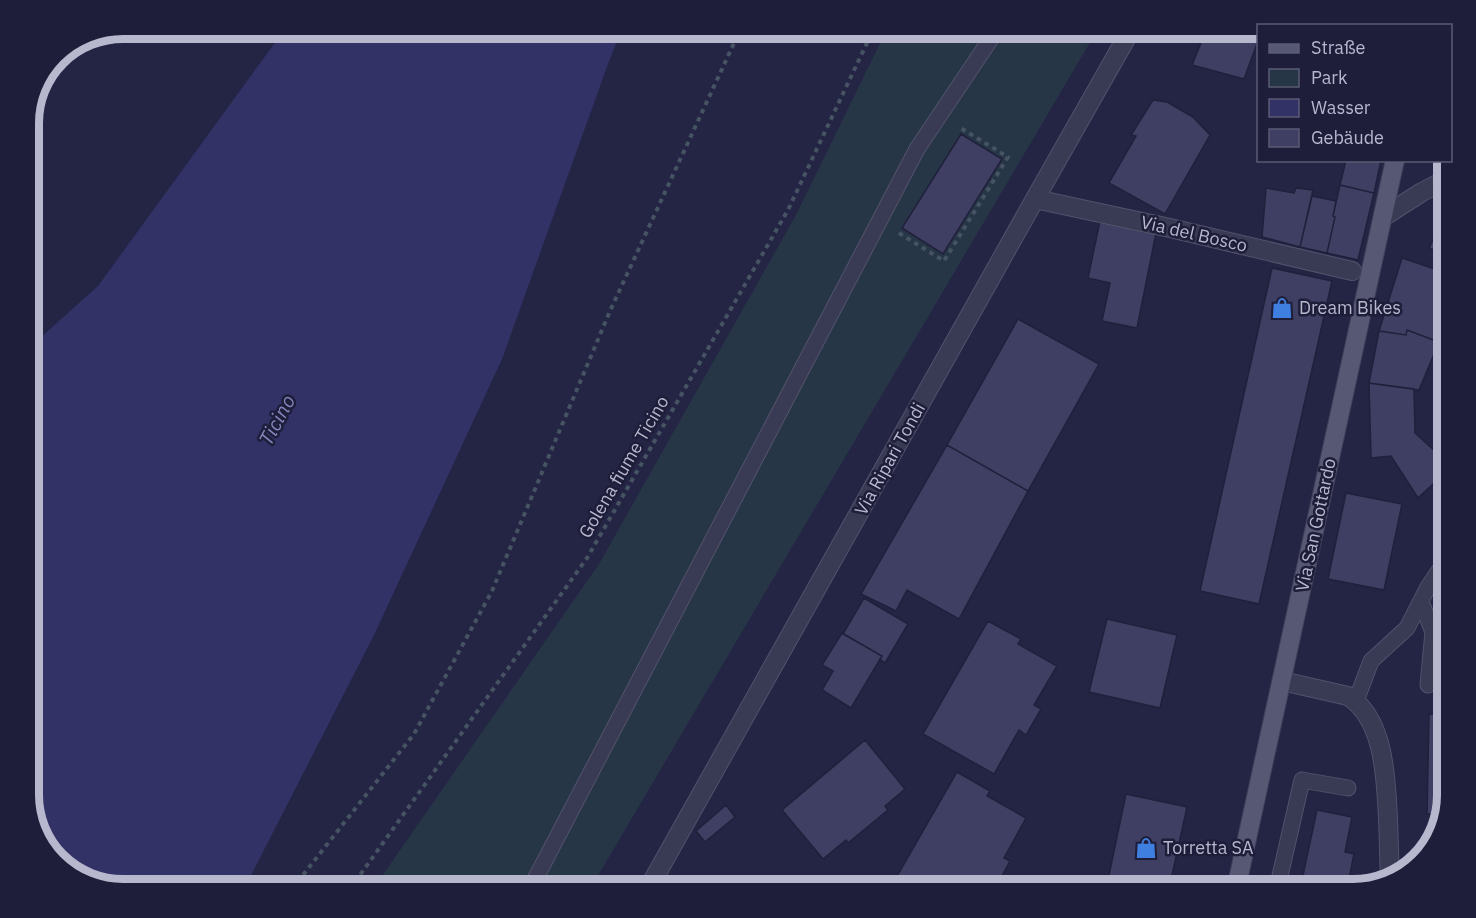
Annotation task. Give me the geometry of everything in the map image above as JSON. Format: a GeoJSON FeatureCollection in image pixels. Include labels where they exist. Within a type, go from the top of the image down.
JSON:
{"type":"FeatureCollection","features":[{"type":"Feature","properties":{"kind":"main road","name":"Via San Gottardo"},"geometry":{"type":"LineString","coordinates":[[1238,879],[1397,162]]}},
{"type":"Feature","properties":{"kind":"street","name":"Via Ripari Tondi"},"geometry":{"type":"LineString","coordinates":[[654,879],[1126,39]]}},
{"type":"Feature","properties":{"kind":"street"},"geometry":{"type":"LineString","coordinates":[[1383,217],[1437,184]]}},
{"type":"Feature","properties":{"kind":"street","name":"Via del Bosco"},"geometry":{"type":"LineString","coordinates":[[1035,200],[1170,228],[1352,271]]}},
{"type":"Feature","properties":{"kind":"street"},"geometry":{"type":"LineString","coordinates":[[1282,681],[1348,696],[1356,701],[1365,712],[1374,730],[1386,780],[1390,871]]}},
{"type":"Feature","properties":{"kind":"lane"},"geometry":{"type":"LineString","coordinates":[[536,879],[917,149],[991,39]]}},
{"type":"Feature","properties":{"kind":"lane"},"geometry":{"type":"LineString","coordinates":[[1356,701],[1371,661],[1407,628],[1437,574]]}},
{"type":"Feature","properties":{"kind":"lane"},"geometry":{"type":"LineString","coordinates":[[1421,602],[1433,632],[1428,685]]}},
{"type":"Feature","properties":{"kind":"lane"},"geometry":{"type":"LineString","coordinates":[[1280,879],[1302,780],[1348,788]]}},
{"type":"Feature","properties":{"kind":"path"},"geometry":{"type":"LineString","coordinates":[[301,879],[414,734],[492,591],[610,311],[736,39]]}},
{"type":"Feature","properties":{"kind":"path","name":"Golena fiume Ticino"},"geometry":{"type":"LineString","coordinates":[[358,879],[587,558],[788,210],[869,39]]}},
{"type":"Feature","properties":{"kind":"path"},"geometry":{"type":"LineString","coordinates":[[893,229],[944,261],[1008,157],[958,127]]}},
{"type":"Feature","properties":{"kind":"green space"},"geometry":{"type":"Polygon","coordinates":[[[882,39],[1092,39],[596,879],[380,879],[599,564],[796,215],[882,39]]]}},
{"type":"Feature","properties":{"kind":"water","name":"Ticino"},"geometry":{"type":"Polygon","coordinates":[[[278,39],[618,39],[502,359],[374,635],[249,879],[123,879],[101,876],[81,868],[68,858],[53,842],[43,822],[39,800],[39,339],[98,286],[278,39]]]}},
{"type":"Feature","properties":{"kind":"building"},"geometry":{"type":"Polygon","coordinates":[[[1203,39],[1257,39],[1244,79],[1192,65],[1203,39]]]}},
{"type":"Feature","properties":{"kind":"building"},"geometry":{"type":"Polygon","coordinates":[[[1153,100],[1167,102],[1193,117],[1210,135],[1165,214],[1109,183],[1136,136],[1131,135],[1153,100]]]}},
{"type":"Feature","properties":{"kind":"building"},"geometry":{"type":"Polygon","coordinates":[[[961,134],[1002,159],[943,254],[902,228],[961,134]]]}},
{"type":"Feature","properties":{"kind":"building"},"geometry":{"type":"Polygon","coordinates":[[[1346,162],[1381,162],[1374,193],[1340,185],[1346,162]]]}},
{"type":"Feature","properties":{"kind":"building"},"geometry":{"type":"Polygon","coordinates":[[[1340,185],[1374,193],[1358,260],[1327,253],[1340,185]]]}},
{"type":"Feature","properties":{"kind":"building"},"geometry":{"type":"Polygon","coordinates":[[[1266,188],[1294,193],[1296,188],[1313,190],[1300,247],[1262,237],[1266,188]]]}},
{"type":"Feature","properties":{"kind":"building"},"geometry":{"type":"Polygon","coordinates":[[[1312,196],[1336,201],[1327,253],[1300,247],[1312,196]]]}},
{"type":"Feature","properties":{"kind":"building"},"geometry":{"type":"Polygon","coordinates":[[[1100,221],[1156,233],[1137,328],[1102,321],[1110,283],[1088,278],[1100,221]]]}},
{"type":"Feature","properties":{"kind":"building"},"geometry":{"type":"Polygon","coordinates":[[[1437,232],[1437,252],[1429,248],[1437,232]]]}},
{"type":"Feature","properties":{"kind":"building"},"geometry":{"type":"Polygon","coordinates":[[[1402,258],[1437,270],[1437,341],[1407,330],[1406,335],[1379,331],[1402,258]]]}},
{"type":"Feature","properties":{"kind":"building"},"geometry":{"type":"Polygon","coordinates":[[[1272,268],[1332,281],[1259,604],[1200,591],[1272,268]]]}},
{"type":"Feature","properties":{"kind":"building"},"geometry":{"type":"Polygon","coordinates":[[[1018,319],[1099,364],[1028,491],[947,445],[1018,319]]]}},
{"type":"Feature","properties":{"kind":"building"},"geometry":{"type":"Polygon","coordinates":[[[1407,330],[1437,341],[1437,347],[1419,390],[1369,383],[1379,331],[1406,335],[1407,330]]]}},
{"type":"Feature","properties":{"kind":"building"},"geometry":{"type":"Polygon","coordinates":[[[1369,383],[1414,389],[1415,433],[1437,453],[1437,480],[1418,498],[1391,456],[1371,458],[1369,383]]]}},
{"type":"Feature","properties":{"kind":"building"},"geometry":{"type":"Polygon","coordinates":[[[947,445],[1028,491],[959,619],[907,590],[896,611],[861,594],[947,445]]]}},
{"type":"Feature","properties":{"kind":"building"},"geometry":{"type":"Polygon","coordinates":[[[1346,493],[1402,504],[1384,590],[1328,579],[1346,493]]]}},
{"type":"Feature","properties":{"kind":"building"},"geometry":{"type":"Polygon","coordinates":[[[864,598],[908,624],[885,663],[880,659],[882,656],[843,634],[864,598]]]}},
{"type":"Feature","properties":{"kind":"building"},"geometry":{"type":"Polygon","coordinates":[[[1107,619],[1177,635],[1160,708],[1089,692],[1107,619]]]}},
{"type":"Feature","properties":{"kind":"building"},"geometry":{"type":"Polygon","coordinates":[[[988,621],[1021,639],[1018,644],[1057,666],[1034,705],[1041,709],[1026,735],[1019,730],[994,774],[923,734],[988,621]]]}},
{"type":"Feature","properties":{"kind":"building"},"geometry":{"type":"Polygon","coordinates":[[[842,633],[882,656],[851,708],[822,690],[833,671],[822,665],[842,633]]]}},
{"type":"Feature","properties":{"kind":"building"},"geometry":{"type":"Polygon","coordinates":[[[1429,714],[1437,714],[1436,806],[1435,814],[1427,814],[1429,714]]]}},
{"type":"Feature","properties":{"kind":"building"},"geometry":{"type":"Polygon","coordinates":[[[865,740],[905,789],[885,806],[888,810],[848,843],[846,840],[823,859],[782,810],[865,740]]]}},
{"type":"Feature","properties":{"kind":"building"},"geometry":{"type":"Polygon","coordinates":[[[957,772],[990,791],[987,796],[1026,818],[1004,858],[1010,861],[1000,879],[895,879],[957,772]]]}},
{"type":"Feature","properties":{"kind":"building","name":"Torretta SA"},"geometry":{"type":"Polygon","coordinates":[[[1126,794],[1187,807],[1171,879],[1108,879],[1126,794]]]}},
{"type":"Feature","properties":{"kind":"building"},"geometry":{"type":"Polygon","coordinates":[[[726,805],[735,817],[705,842],[696,831],[726,805]]]}},
{"type":"Feature","properties":{"kind":"building","name":"Torretta SA"},"geometry":{"type":"Polygon","coordinates":[[[1317,810],[1352,817],[1345,852],[1354,854],[1349,879],[1302,879],[1317,810]]]}},
{"type":"Feature","properties":{"kind":"place","name":"Dream Bikes"},"geometry":{"type":"Point","coordinates":[1282,308]}},
{"type":"Feature","properties":{"kind":"place","name":"Torretta SA"},"geometry":{"type":"Point","coordinates":[1146,848]}}]}
